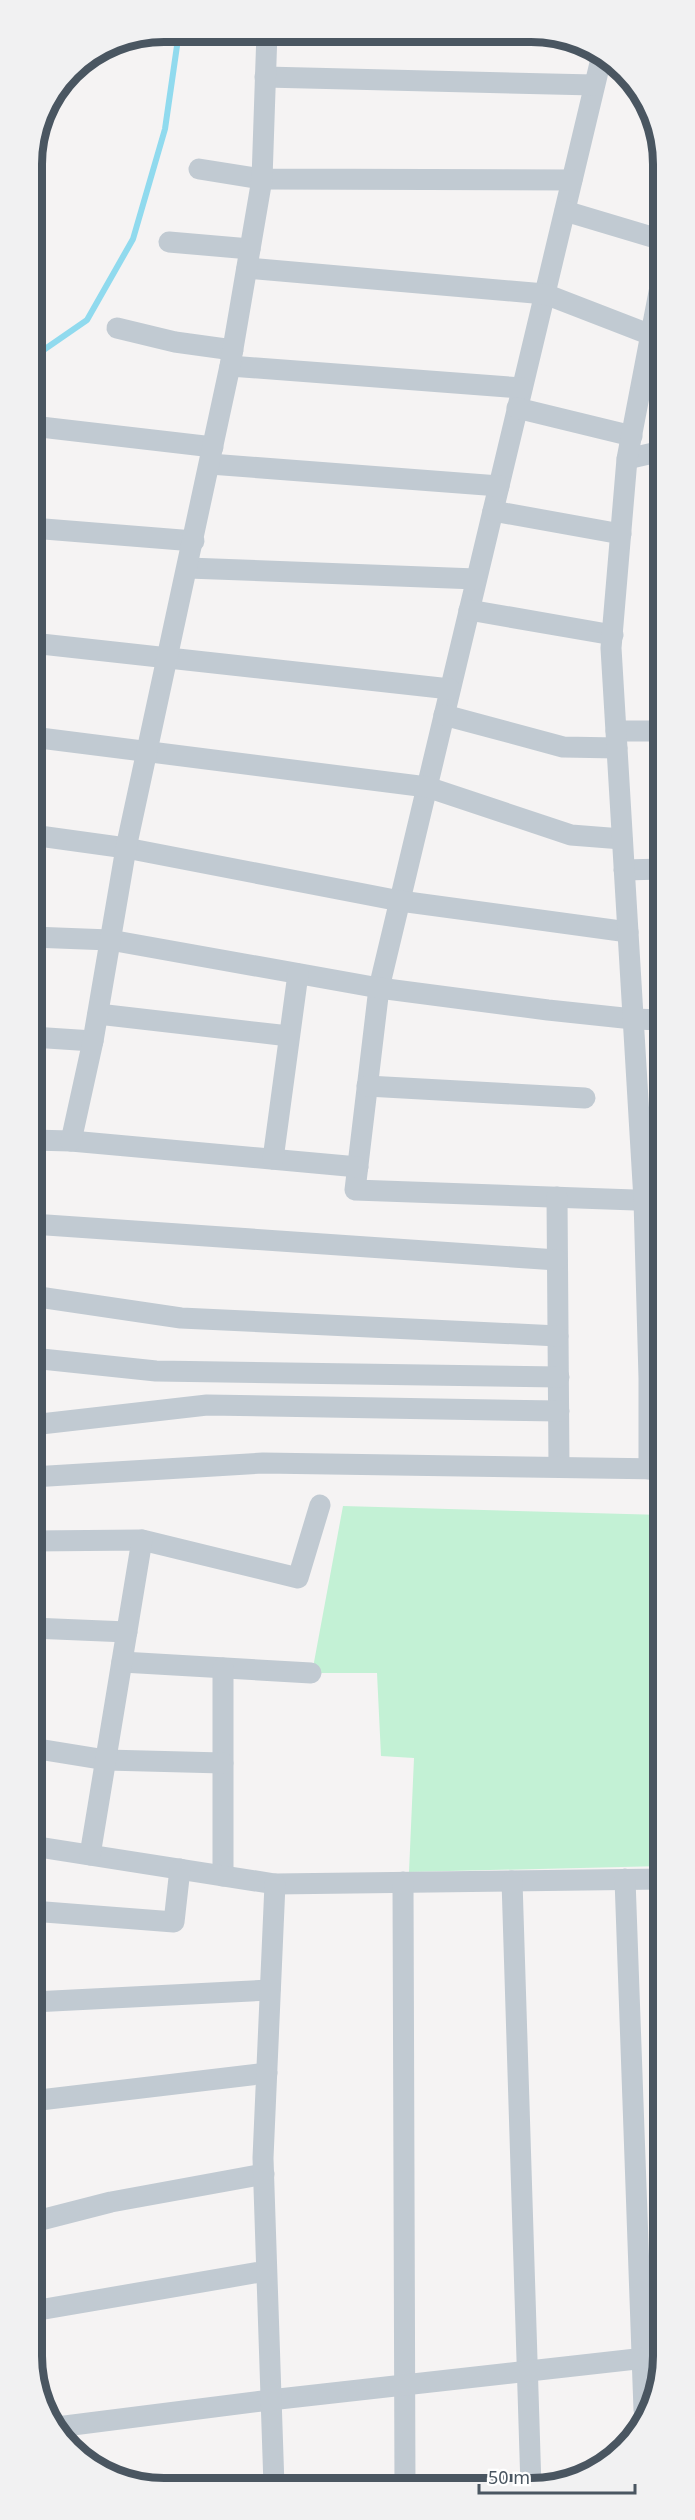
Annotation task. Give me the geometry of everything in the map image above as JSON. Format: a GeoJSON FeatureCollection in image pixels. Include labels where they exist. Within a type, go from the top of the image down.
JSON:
{"type":"FeatureCollection","features":[{"type":"Feature","properties":{"kind":"street"},"geometry":{"type":"LineString","coordinates":[[71,1141],[93,1041],[126,848],[232,358],[262,179],[267,42]]}},
{"type":"Feature","properties":{"kind":"street"},"geometry":{"type":"LineString","coordinates":[[600,63],[379,988],[355,1190],[653,1200]]}},
{"type":"Feature","properties":{"kind":"street"},"geometry":{"type":"LineString","coordinates":[[265,77],[594,85]]}},
{"type":"Feature","properties":{"kind":"street"},"geometry":{"type":"LineString","coordinates":[[199,169],[262,179],[572,180]]}},
{"type":"Feature","properties":{"kind":"street"},"geometry":{"type":"LineString","coordinates":[[564,211],[653,237]]}},
{"type":"Feature","properties":{"kind":"street"},"geometry":{"type":"LineString","coordinates":[[169,242],[248,259],[545,294],[651,335]]}},
{"type":"Feature","properties":{"kind":"street"},"geometry":{"type":"LineString","coordinates":[[117,328],[232,358],[520,398],[632,436]]}},
{"type":"Feature","properties":{"kind":"street"},"geometry":{"type":"LineString","coordinates":[[653,328],[627,459],[611,648],[633,1019],[653,1200],[649,1378],[653,1430]]}},
{"type":"Feature","properties":{"kind":"street"},"geometry":{"type":"LineString","coordinates":[[42,428],[211,455],[499,486]]}},
{"type":"Feature","properties":{"kind":"street"},"geometry":{"type":"LineString","coordinates":[[627,459],[653,453]]}},
{"type":"Feature","properties":{"kind":"street"},"geometry":{"type":"LineString","coordinates":[[493,511],[621,534]]}},
{"type":"Feature","properties":{"kind":"street"},"geometry":{"type":"LineString","coordinates":[[42,529],[194,541]]}},
{"type":"Feature","properties":{"kind":"street"},"geometry":{"type":"LineString","coordinates":[[188,568],[476,579]]}},
{"type":"Feature","properties":{"kind":"street"},"geometry":{"type":"LineString","coordinates":[[469,610],[613,635]]}},
{"type":"Feature","properties":{"kind":"street"},"geometry":{"type":"LineString","coordinates":[[42,644],[450,688]]}},
{"type":"Feature","properties":{"kind":"street"},"geometry":{"type":"LineString","coordinates":[[444,715],[563,747],[653,733]]}},
{"type":"Feature","properties":{"kind":"street"},"geometry":{"type":"LineString","coordinates":[[42,737],[427,787],[571,835],[622,839]]}},
{"type":"Feature","properties":{"kind":"street"},"geometry":{"type":"LineString","coordinates":[[42,836],[126,848],[400,901],[628,932]]}},
{"type":"Feature","properties":{"kind":"street"},"geometry":{"type":"LineString","coordinates":[[624,870],[653,869]]}},
{"type":"Feature","properties":{"kind":"street"},"geometry":{"type":"LineString","coordinates":[[42,937],[110,940],[379,988],[653,1020]]}},
{"type":"Feature","properties":{"kind":"street"},"geometry":{"type":"LineString","coordinates":[[273,1159],[298,974]]}},
{"type":"Feature","properties":{"kind":"street"},"geometry":{"type":"LineString","coordinates":[[98,1014],[289,1036]]}},
{"type":"Feature","properties":{"kind":"street"},"geometry":{"type":"LineString","coordinates":[[42,1038],[93,1041]]}},
{"type":"Feature","properties":{"kind":"street"},"geometry":{"type":"LineString","coordinates":[[367,1086],[585,1098]]}},
{"type":"Feature","properties":{"kind":"street"},"geometry":{"type":"LineString","coordinates":[[42,1140],[358,1167]]}},
{"type":"Feature","properties":{"kind":"street"},"geometry":{"type":"LineString","coordinates":[[557,1197],[560,1467]]}},
{"type":"Feature","properties":{"kind":"street"},"geometry":{"type":"LineString","coordinates":[[42,1225],[557,1260]]}},
{"type":"Feature","properties":{"kind":"street"},"geometry":{"type":"LineString","coordinates":[[42,1297],[181,1318],[558,1336]]}},
{"type":"Feature","properties":{"kind":"street"},"geometry":{"type":"LineString","coordinates":[[42,1359],[156,1371],[559,1377]]}},
{"type":"Feature","properties":{"kind":"street"},"geometry":{"type":"LineString","coordinates":[[42,1424],[207,1405],[559,1411]]}},
{"type":"Feature","properties":{"kind":"street"},"geometry":{"type":"LineString","coordinates":[[42,1477],[263,1463],[653,1469]]}},
{"type":"Feature","properties":{"kind":"street"},"geometry":{"type":"LineString","coordinates":[[42,1541],[142,1540],[298,1578],[320,1506]]}},
{"type":"Feature","properties":{"kind":"street"},"geometry":{"type":"LineString","coordinates":[[90,1855],[142,1540]]}},
{"type":"Feature","properties":{"kind":"street"},"geometry":{"type":"LineString","coordinates":[[42,1628],[127,1632]]}},
{"type":"Feature","properties":{"kind":"street"},"geometry":{"type":"LineString","coordinates":[[122,1662],[311,1673]]}},
{"type":"Feature","properties":{"kind":"street"},"geometry":{"type":"LineString","coordinates":[[223,1668],[223,1876]]}},
{"type":"Feature","properties":{"kind":"street"},"geometry":{"type":"LineString","coordinates":[[42,1750],[106,1760],[223,1763]]}},
{"type":"Feature","properties":{"kind":"street"},"geometry":{"type":"LineString","coordinates":[[42,1848],[275,1884],[653,1879]]}},
{"type":"Feature","properties":{"kind":"street"},"geometry":{"type":"LineString","coordinates":[[42,1912],[174,1922],[180,1869]]}},
{"type":"Feature","properties":{"kind":"street"},"geometry":{"type":"LineString","coordinates":[[625,1879],[653,2358],[646,2397]]}},
{"type":"Feature","properties":{"kind":"street"},"geometry":{"type":"LineString","coordinates":[[512,1881],[531,2478]]}},
{"type":"Feature","properties":{"kind":"street"},"geometry":{"type":"LineString","coordinates":[[403,1882],[405,2478]]}},
{"type":"Feature","properties":{"kind":"street"},"geometry":{"type":"LineString","coordinates":[[274,2478],[264,2174],[275,1884]]}},
{"type":"Feature","properties":{"kind":"street"},"geometry":{"type":"LineString","coordinates":[[42,2002],[270,1990]]}},
{"type":"Feature","properties":{"kind":"street"},"geometry":{"type":"LineString","coordinates":[[42,2100],[267,2073]]}},
{"type":"Feature","properties":{"kind":"street"},"geometry":{"type":"LineString","coordinates":[[42,2220],[111,2202],[264,2174]]}},
{"type":"Feature","properties":{"kind":"street"},"geometry":{"type":"LineString","coordinates":[[42,2309],[266,2271]]}},
{"type":"Feature","properties":{"kind":"street"},"geometry":{"type":"LineString","coordinates":[[64,2426],[270,2400],[653,2358]]}},
{"type":"Feature","properties":{"kind":"green space"},"geometry":{"type":"Polygon","coordinates":[[[343,1506],[653,1515],[653,1866],[409,1872],[414,1758],[381,1756],[377,1673],[312,1673],[343,1506]]]}},
{"type":"Feature","properties":{"kind":"waterway"},"geometry":{"type":"LineString","coordinates":[[42,351],[87,320],[133,239],[165,129],[178,42]]}}]}
